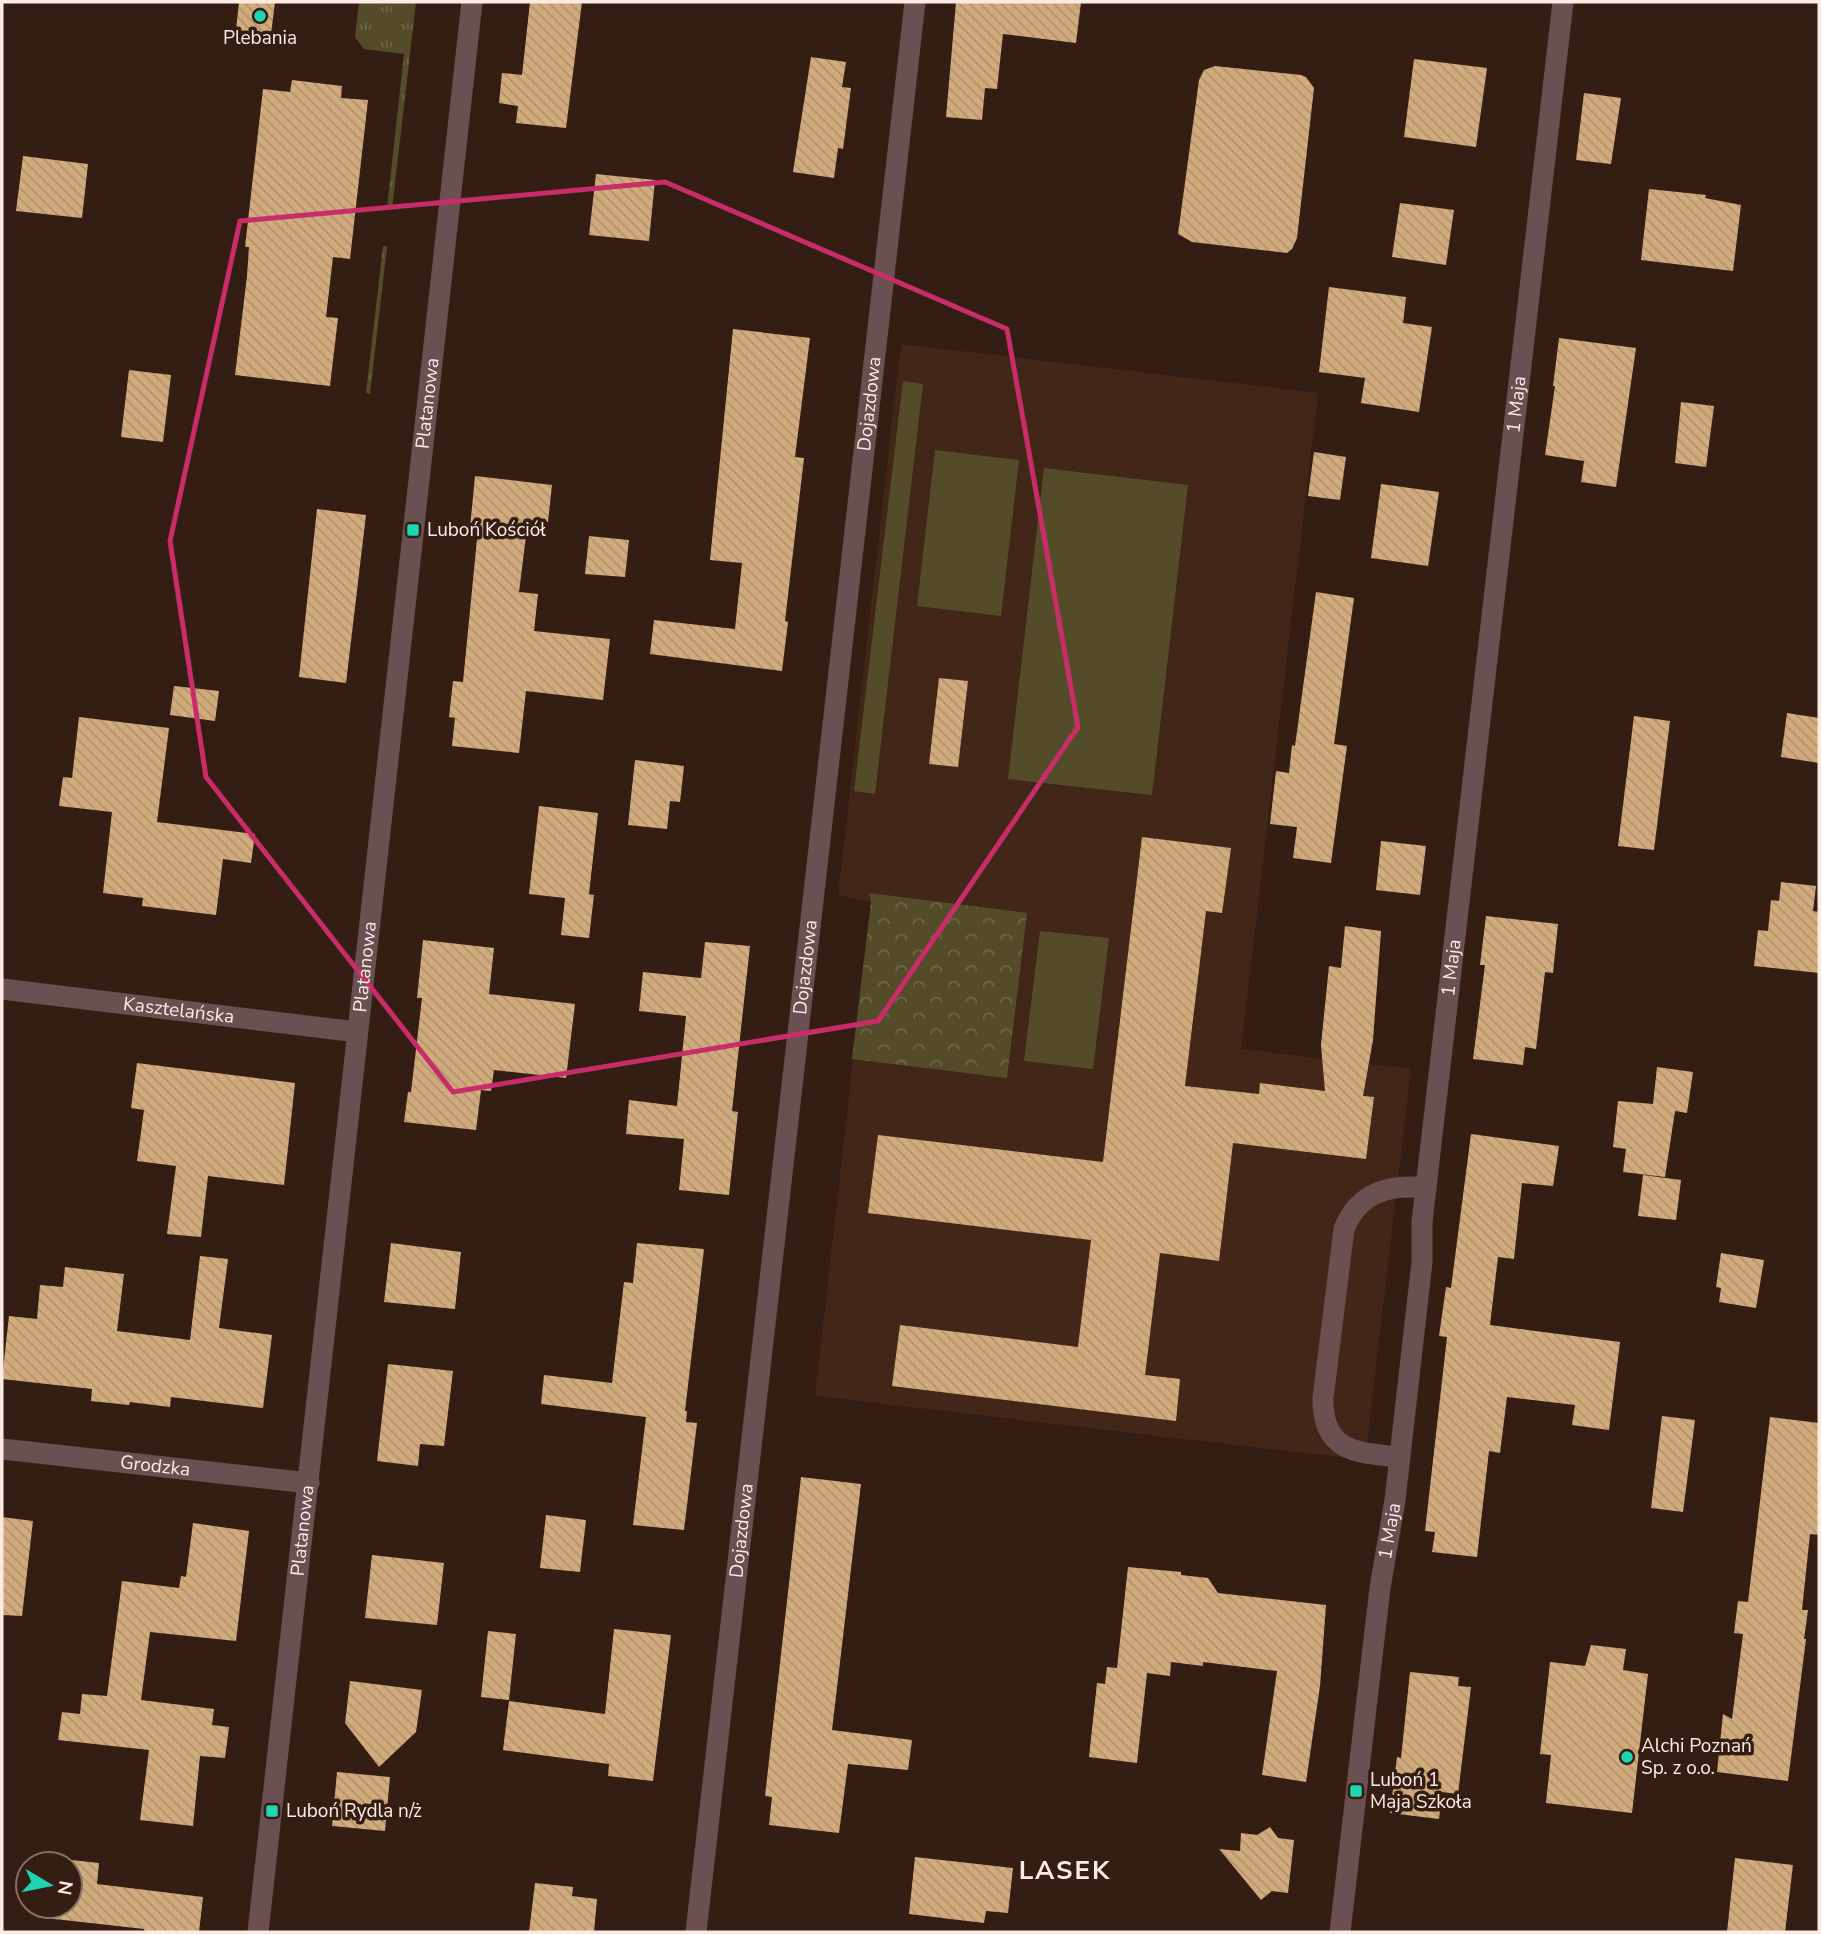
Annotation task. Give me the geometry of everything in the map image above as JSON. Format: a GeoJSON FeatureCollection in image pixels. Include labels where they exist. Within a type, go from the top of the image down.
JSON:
{"type":"FeatureCollection","features":[{"type":"Feature","properties":{"kind":"street","name":"Platanowa"},"geometry":{"type":"LineString","coordinates":[[258,1932],[472,2]]}},
{"type":"Feature","properties":{"kind":"street","name":"Dojazdowa"},"geometry":{"type":"LineString","coordinates":[[696,1932],[915,2]]}},
{"type":"Feature","properties":{"kind":"street","name":"1 Maja"},"geometry":{"type":"LineString","coordinates":[[1340,1932],[1380,1588],[1392,1529],[1422,1262],[1422,1222],[1563,2]]}},
{"type":"Feature","properties":{"kind":"street","name":"Kasztelańska"},"geometry":{"type":"LineString","coordinates":[[2,989],[357,1032]]}},
{"type":"Feature","properties":{"kind":"street"},"geometry":{"type":"LineString","coordinates":[[1400,1457],[1346,1449],[1329,1432],[1324,1421],[1323,1398],[1344,1229],[1349,1218],[1358,1207],[1378,1192],[1399,1186],[1426,1188]]}},
{"type":"Feature","properties":{"kind":"street","name":"Grodzka"},"geometry":{"type":"LineString","coordinates":[[2,1448],[309,1483]]}},
{"type":"Feature","properties":{"kind":"highlighted area"},"geometry":{"type":"Polygon","coordinates":[[[665,182],[1007,329],[1078,727],[878,1021],[453,1092],[206,777],[170,541],[240,221],[665,182]]]}},
{"type":"Feature","properties":{"kind":"shaded area"},"geometry":{"type":"Polygon","coordinates":[[[901,344],[1318,393],[1241,1049],[1411,1069],[1365,1460],[815,1396],[871,902],[838,895],[901,344]]]}},
{"type":"Feature","properties":{"kind":"green space"},"geometry":{"type":"Polygon","coordinates":[[[359,2],[416,2],[392,209],[387,208],[404,54],[364,49],[355,37],[359,2]]]}},
{"type":"Feature","properties":{"kind":"green space"},"geometry":{"type":"Polygon","coordinates":[[[383,246],[387,246],[370,394],[366,393],[383,246]]]}},
{"type":"Feature","properties":{"kind":"green space"},"geometry":{"type":"Polygon","coordinates":[[[903,381],[923,384],[875,794],[854,791],[903,381]]]}},
{"type":"Feature","properties":{"kind":"green space"},"geometry":{"type":"Polygon","coordinates":[[[935,450],[1019,460],[1001,616],[917,606],[935,450]]]}},
{"type":"Feature","properties":{"kind":"green space"},"geometry":{"type":"Polygon","coordinates":[[[1044,468],[1188,485],[1152,795],[1008,779],[1044,468]]]}},
{"type":"Feature","properties":{"kind":"green space"},"geometry":{"type":"Polygon","coordinates":[[[869,893],[1027,913],[1007,1078],[852,1059],[871,902],[869,893]]]}},
{"type":"Feature","properties":{"kind":"green space"},"geometry":{"type":"Polygon","coordinates":[[[1040,931],[1109,938],[1093,1069],[1024,1061],[1040,931]]]}},
{"type":"Feature","properties":{"kind":"building","name":"Plebania"},"geometry":{"type":"Polygon","coordinates":[[[239,2],[275,2],[271,34],[236,30],[239,2]]]}},
{"type":"Feature","properties":{"kind":"building"},"geometry":{"type":"Polygon","coordinates":[[[530,2],[582,2],[566,128],[516,123],[518,106],[499,103],[502,73],[522,75],[530,2]]]}},
{"type":"Feature","properties":{"kind":"building"},"geometry":{"type":"Polygon","coordinates":[[[956,2],[1081,2],[1076,43],[1003,34],[997,89],[985,88],[982,120],[946,117],[956,2]]]}},
{"type":"Feature","properties":{"kind":"building"},"geometry":{"type":"Polygon","coordinates":[[[811,57],[846,62],[842,87],[851,88],[843,149],[838,148],[834,178],[793,172],[811,57]]]}},
{"type":"Feature","properties":{"kind":"building"},"geometry":{"type":"Polygon","coordinates":[[[1414,59],[1487,68],[1476,147],[1404,137],[1414,59]]]}},
{"type":"Feature","properties":{"kind":"building"},"geometry":{"type":"Polygon","coordinates":[[[1215,66],[1301,75],[1306,77],[1314,88],[1297,238],[1287,253],[1192,242],[1178,234],[1199,80],[1204,70],[1215,66]]]}},
{"type":"Feature","properties":{"kind":"building"},"geometry":{"type":"Polygon","coordinates":[[[292,80],[342,86],[341,98],[368,100],[350,259],[333,257],[326,317],[338,318],[330,386],[235,375],[247,276],[249,247],[245,247],[263,89],[290,92],[292,80]]]}},
{"type":"Feature","properties":{"kind":"building"},"geometry":{"type":"Polygon","coordinates":[[[1584,93],[1621,98],[1611,164],[1576,160],[1584,93]]]}},
{"type":"Feature","properties":{"kind":"building"},"geometry":{"type":"Polygon","coordinates":[[[23,156],[88,164],[82,218],[16,211],[23,156]]]}},
{"type":"Feature","properties":{"kind":"building"},"geometry":{"type":"Polygon","coordinates":[[[596,174],[655,180],[649,241],[589,235],[596,174]]]}},
{"type":"Feature","properties":{"kind":"building"},"geometry":{"type":"Polygon","coordinates":[[[1649,189],[1706,195],[1705,198],[1741,205],[1733,271],[1641,260],[1649,189]]]}},
{"type":"Feature","properties":{"kind":"building"},"geometry":{"type":"Polygon","coordinates":[[[1400,203],[1454,210],[1446,265],[1392,257],[1400,203]]]}},
{"type":"Feature","properties":{"kind":"building"},"geometry":{"type":"Polygon","coordinates":[[[1329,287],[1406,297],[1403,323],[1432,327],[1419,412],[1361,403],[1365,378],[1319,372],[1329,287]]]}},
{"type":"Feature","properties":{"kind":"building"},"geometry":{"type":"Polygon","coordinates":[[[733,329],[810,338],[795,457],[804,458],[785,621],[788,622],[782,671],[650,654],[654,620],[735,629],[742,563],[710,560],[733,329]]]}},
{"type":"Feature","properties":{"kind":"building"},"geometry":{"type":"Polygon","coordinates":[[[1559,338],[1636,348],[1616,487],[1581,482],[1584,461],[1545,455],[1559,338]]]}},
{"type":"Feature","properties":{"kind":"building"},"geometry":{"type":"Polygon","coordinates":[[[129,370],[171,375],[163,442],[121,437],[129,370]]]}},
{"type":"Feature","properties":{"kind":"building"},"geometry":{"type":"Polygon","coordinates":[[[1681,402],[1714,406],[1706,467],[1675,463],[1681,402]]]}},
{"type":"Feature","properties":{"kind":"building"},"geometry":{"type":"Polygon","coordinates":[[[1314,452],[1346,457],[1340,500],[1308,496],[1314,452]]]}},
{"type":"Feature","properties":{"kind":"building"},"geometry":{"type":"Polygon","coordinates":[[[475,476],[552,485],[548,522],[528,520],[519,592],[538,594],[534,631],[610,639],[603,700],[526,691],[519,753],[452,746],[455,718],[449,717],[453,681],[463,682],[477,539],[469,538],[475,476]]]}},
{"type":"Feature","properties":{"kind":"building"},"geometry":{"type":"Polygon","coordinates":[[[1381,484],[1439,492],[1428,566],[1371,558],[1381,484]]]}},
{"type":"Feature","properties":{"kind":"building"},"geometry":{"type":"Polygon","coordinates":[[[317,509],[366,515],[346,683],[299,677],[317,509]]]}},
{"type":"Feature","properties":{"kind":"building"},"geometry":{"type":"Polygon","coordinates":[[[589,536],[629,540],[625,577],[585,574],[589,536]]]}},
{"type":"Feature","properties":{"kind":"building"},"geometry":{"type":"Polygon","coordinates":[[[1316,592],[1354,598],[1334,744],[1347,746],[1331,863],[1293,858],[1297,827],[1270,824],[1276,771],[1289,773],[1292,745],[1295,746],[1316,592]]]}},
{"type":"Feature","properties":{"kind":"building"},"geometry":{"type":"Polygon","coordinates":[[[939,678],[968,681],[958,767],[929,764],[939,678]]]}},
{"type":"Feature","properties":{"kind":"building"},"geometry":{"type":"Polygon","coordinates":[[[174,686],[219,691],[215,721],[170,715],[174,686]]]}},
{"type":"Feature","properties":{"kind":"building"},"geometry":{"type":"Polygon","coordinates":[[[1787,713],[1819,718],[1819,763],[1781,757],[1787,713]]]}},
{"type":"Feature","properties":{"kind":"building"},"geometry":{"type":"Polygon","coordinates":[[[1634,716],[1670,721],[1654,850],[1618,846],[1634,716]]]}},
{"type":"Feature","properties":{"kind":"building"},"geometry":{"type":"Polygon","coordinates":[[[79,717],[169,728],[157,822],[255,834],[251,863],[223,859],[216,915],[142,906],[143,898],[103,893],[112,812],[59,806],[63,777],[72,778],[79,717]]]}},
{"type":"Feature","properties":{"kind":"building"},"geometry":{"type":"Polygon","coordinates":[[[635,760],[684,766],[680,802],[670,801],[667,829],[628,825],[635,760]]]}},
{"type":"Feature","properties":{"kind":"building"},"geometry":{"type":"Polygon","coordinates":[[[539,806],[598,813],[589,894],[594,895],[589,938],[561,935],[565,898],[529,894],[539,806]]]}},
{"type":"Feature","properties":{"kind":"building"},"geometry":{"type":"Polygon","coordinates":[[[1142,837],[1231,848],[1222,913],[1206,911],[1185,1086],[1259,1094],[1260,1083],[1325,1091],[1321,1045],[1329,966],[1341,968],[1345,926],[1381,931],[1373,1040],[1363,1096],[1374,1097],[1366,1159],[1233,1143],[1219,1261],[1160,1253],[1145,1375],[1180,1379],[1176,1421],[892,1386],[900,1325],[1078,1347],[1091,1240],[868,1213],[878,1135],[1103,1162],[1142,837]]]}},
{"type":"Feature","properties":{"kind":"building"},"geometry":{"type":"Polygon","coordinates":[[[1381,841],[1426,846],[1420,895],[1376,890],[1381,841]]]}},
{"type":"Feature","properties":{"kind":"building"},"geometry":{"type":"Polygon","coordinates":[[[1781,882],[1816,886],[1813,911],[1819,912],[1819,973],[1754,966],[1758,930],[1768,931],[1771,900],[1779,901],[1781,882]]]}},
{"type":"Feature","properties":{"kind":"building"},"geometry":{"type":"Polygon","coordinates":[[[1486,916],[1558,924],[1553,973],[1545,972],[1536,1049],[1525,1047],[1523,1065],[1473,1059],[1485,965],[1480,965],[1486,916]]]}},
{"type":"Feature","properties":{"kind":"building"},"geometry":{"type":"Polygon","coordinates":[[[423,940],[494,948],[489,994],[575,1004],[566,1078],[494,1070],[491,1091],[481,1090],[476,1130],[404,1122],[408,1092],[411,1092],[422,998],[417,998],[423,940]]]}},
{"type":"Feature","properties":{"kind":"building"},"geometry":{"type":"Polygon","coordinates":[[[705,942],[750,946],[732,1111],[738,1112],[729,1195],[679,1190],[684,1139],[626,1134],[629,1100],[677,1106],[686,1016],[639,1011],[643,972],[701,978],[705,942]]]}},
{"type":"Feature","properties":{"kind":"building"},"geometry":{"type":"Polygon","coordinates":[[[137,1063],[295,1083],[284,1185],[208,1176],[201,1237],[167,1234],[176,1166],[137,1161],[144,1110],[131,1108],[137,1063]]]}},
{"type":"Feature","properties":{"kind":"building"},"geometry":{"type":"Polygon","coordinates":[[[1657,1067],[1693,1072],[1687,1113],[1675,1111],[1665,1177],[1623,1172],[1626,1149],[1613,1147],[1618,1101],[1653,1104],[1657,1067]]]}},
{"type":"Feature","properties":{"kind":"building"},"geometry":{"type":"Polygon","coordinates":[[[1471,1134],[1559,1146],[1553,1186],[1522,1183],[1514,1259],[1498,1257],[1490,1325],[1620,1342],[1609,1430],[1572,1425],[1575,1405],[1507,1397],[1500,1453],[1489,1451],[1477,1557],[1432,1552],[1435,1532],[1425,1531],[1447,1337],[1439,1336],[1446,1287],[1451,1288],[1471,1134]]]}},
{"type":"Feature","properties":{"kind":"building"},"geometry":{"type":"Polygon","coordinates":[[[1643,1175],[1681,1180],[1676,1220],[1638,1216],[1643,1175]]]}},
{"type":"Feature","properties":{"kind":"building"},"geometry":{"type":"Polygon","coordinates":[[[391,1243],[461,1252],[455,1309],[384,1302],[391,1243]]]}},
{"type":"Feature","properties":{"kind":"building"},"geometry":{"type":"Polygon","coordinates":[[[637,1243],[704,1249],[685,1411],[686,1422],[697,1423],[684,1530],[633,1525],[646,1417],[541,1404],[544,1375],[612,1383],[624,1282],[633,1283],[637,1243]]]}},
{"type":"Feature","properties":{"kind":"building"},"geometry":{"type":"Polygon","coordinates":[[[1721,1253],[1764,1260],[1756,1308],[1719,1302],[1721,1288],[1716,1287],[1721,1253]]]}},
{"type":"Feature","properties":{"kind":"building"},"geometry":{"type":"Polygon","coordinates":[[[200,1256],[228,1259],[219,1328],[272,1335],[263,1408],[171,1397],[170,1407],[91,1401],[92,1389],[2,1379],[9,1316],[37,1319],[40,1285],[63,1287],[65,1267],[124,1274],[117,1331],[190,1340],[200,1256]]]}},
{"type":"Feature","properties":{"kind":"building"},"geometry":{"type":"Polygon","coordinates":[[[388,1364],[453,1371],[444,1446],[420,1444],[418,1466],[377,1461],[388,1364]]]}},
{"type":"Feature","properties":{"kind":"building"},"geometry":{"type":"Polygon","coordinates":[[[1662,1416],[1695,1420],[1683,1512],[1651,1508],[1662,1416]]]}},
{"type":"Feature","properties":{"kind":"building"},"geometry":{"type":"Polygon","coordinates":[[[1770,1417],[1819,1423],[1819,1535],[1810,1534],[1802,1610],[1808,1610],[1806,1639],[1788,1781],[1717,1772],[1723,1714],[1732,1719],[1743,1634],[1734,1633],[1738,1601],[1748,1602],[1770,1417]]]}},
{"type":"Feature","properties":{"kind":"building"},"geometry":{"type":"Polygon","coordinates":[[[801,1477],[861,1484],[832,1730],[912,1740],[908,1770],[848,1764],[839,1833],[769,1825],[772,1797],[765,1796],[801,1477]]]}},
{"type":"Feature","properties":{"kind":"building"},"geometry":{"type":"Polygon","coordinates":[[[546,1515],[586,1520],[580,1572],[540,1568],[546,1515]]]}},
{"type":"Feature","properties":{"kind":"building"},"geometry":{"type":"Polygon","coordinates":[[[2,1517],[33,1521],[22,1616],[2,1615],[2,1517]]]}},
{"type":"Feature","properties":{"kind":"building"},"geometry":{"type":"Polygon","coordinates":[[[193,1523],[249,1531],[236,1641],[150,1632],[141,1700],[214,1709],[212,1725],[229,1727],[225,1758],[200,1756],[193,1826],[140,1820],[149,1750],[58,1740],[62,1712],[80,1714],[82,1694],[107,1696],[122,1581],[179,1588],[181,1576],[186,1577],[193,1523]]]}},
{"type":"Feature","properties":{"kind":"building"},"geometry":{"type":"Polygon","coordinates":[[[372,1555],[444,1563],[437,1625],[365,1618],[372,1555]]]}},
{"type":"Feature","properties":{"kind":"building"},"geometry":{"type":"Polygon","coordinates":[[[1128,1567],[1181,1572],[1181,1575],[1208,1578],[1218,1593],[1326,1605],[1320,1686],[1306,1782],[1262,1775],[1277,1671],[1203,1662],[1203,1666],[1171,1662],[1170,1676],[1147,1673],[1137,1763],[1089,1757],[1097,1683],[1105,1684],[1107,1667],[1117,1668],[1128,1567]]]}},
{"type":"Feature","properties":{"kind":"building"},"geometry":{"type":"Polygon","coordinates":[[[614,1629],[671,1635],[653,1781],[608,1776],[609,1764],[503,1750],[509,1701],[605,1714],[614,1629]]]}},
{"type":"Feature","properties":{"kind":"building"},"geometry":{"type":"Polygon","coordinates":[[[488,1631],[516,1634],[509,1700],[481,1697],[488,1631]]]}},
{"type":"Feature","properties":{"kind":"building"},"geometry":{"type":"Polygon","coordinates":[[[1591,1645],[1626,1649],[1623,1670],[1648,1674],[1632,1813],[1546,1803],[1551,1755],[1540,1754],[1550,1662],[1585,1666],[1591,1645]]]}},
{"type":"Feature","properties":{"kind":"building"},"geometry":{"type":"Polygon","coordinates":[[[1410,1672],[1459,1677],[1458,1686],[1471,1687],[1458,1794],[1442,1792],[1439,1819],[1390,1813],[1397,1757],[1401,1758],[1410,1672]]]}},
{"type":"Feature","properties":{"kind":"building"},"geometry":{"type":"Polygon","coordinates":[[[350,1681],[422,1690],[416,1732],[379,1767],[345,1723],[350,1681]]]}},
{"type":"Feature","properties":{"kind":"building"},"geometry":{"type":"Polygon","coordinates":[[[337,1772],[390,1777],[385,1831],[332,1826],[337,1772]]]}},
{"type":"Feature","properties":{"kind":"building"},"geometry":{"type":"Polygon","coordinates":[[[1270,1827],[1278,1838],[1294,1840],[1288,1893],[1272,1891],[1261,1900],[1219,1849],[1240,1851],[1241,1833],[1257,1835],[1270,1827]]]}},
{"type":"Feature","properties":{"kind":"building"},"geometry":{"type":"Polygon","coordinates":[[[915,1857],[1013,1868],[1008,1913],[986,1911],[984,1923],[909,1914],[915,1857]]]}},
{"type":"Feature","properties":{"kind":"building"},"geometry":{"type":"Polygon","coordinates":[[[1735,1858],[1793,1865],[1785,1932],[1727,1932],[1735,1858]]]}},
{"type":"Feature","properties":{"kind":"building"},"geometry":{"type":"Polygon","coordinates":[[[84,1861],[99,1863],[97,1884],[203,1897],[199,1932],[144,1932],[144,1929],[64,1920],[84,1920],[84,1861]]]}},
{"type":"Feature","properties":{"kind":"building"},"geometry":{"type":"Polygon","coordinates":[[[535,1883],[573,1887],[572,1896],[597,1899],[594,1932],[529,1932],[535,1883]]]}},
{"type":"Feature","properties":{"kind":"place","name":"Plebania"},"geometry":{"type":"Point","coordinates":[260,16]}},
{"type":"Feature","properties":{"kind":"place","name":"Luboń Kościół"},"geometry":{"type":"Point","coordinates":[413,530]}},
{"type":"Feature","properties":{"kind":"place","name":"Alchi Poznań Sp. z o.o."},"geometry":{"type":"Point","coordinates":[1627,1757]}},
{"type":"Feature","properties":{"kind":"place","name":"Luboń 1 Maja Szkoła"},"geometry":{"type":"Point","coordinates":[1356,1791]}},
{"type":"Feature","properties":{"kind":"place","name":"Luboń Rydla n/ż"},"geometry":{"type":"Point","coordinates":[272,1811]}},
{"type":"Feature","properties":{"kind":"district","name":"LASEK"},"geometry":{"type":"Point","coordinates":[1065,1870]}}]}
